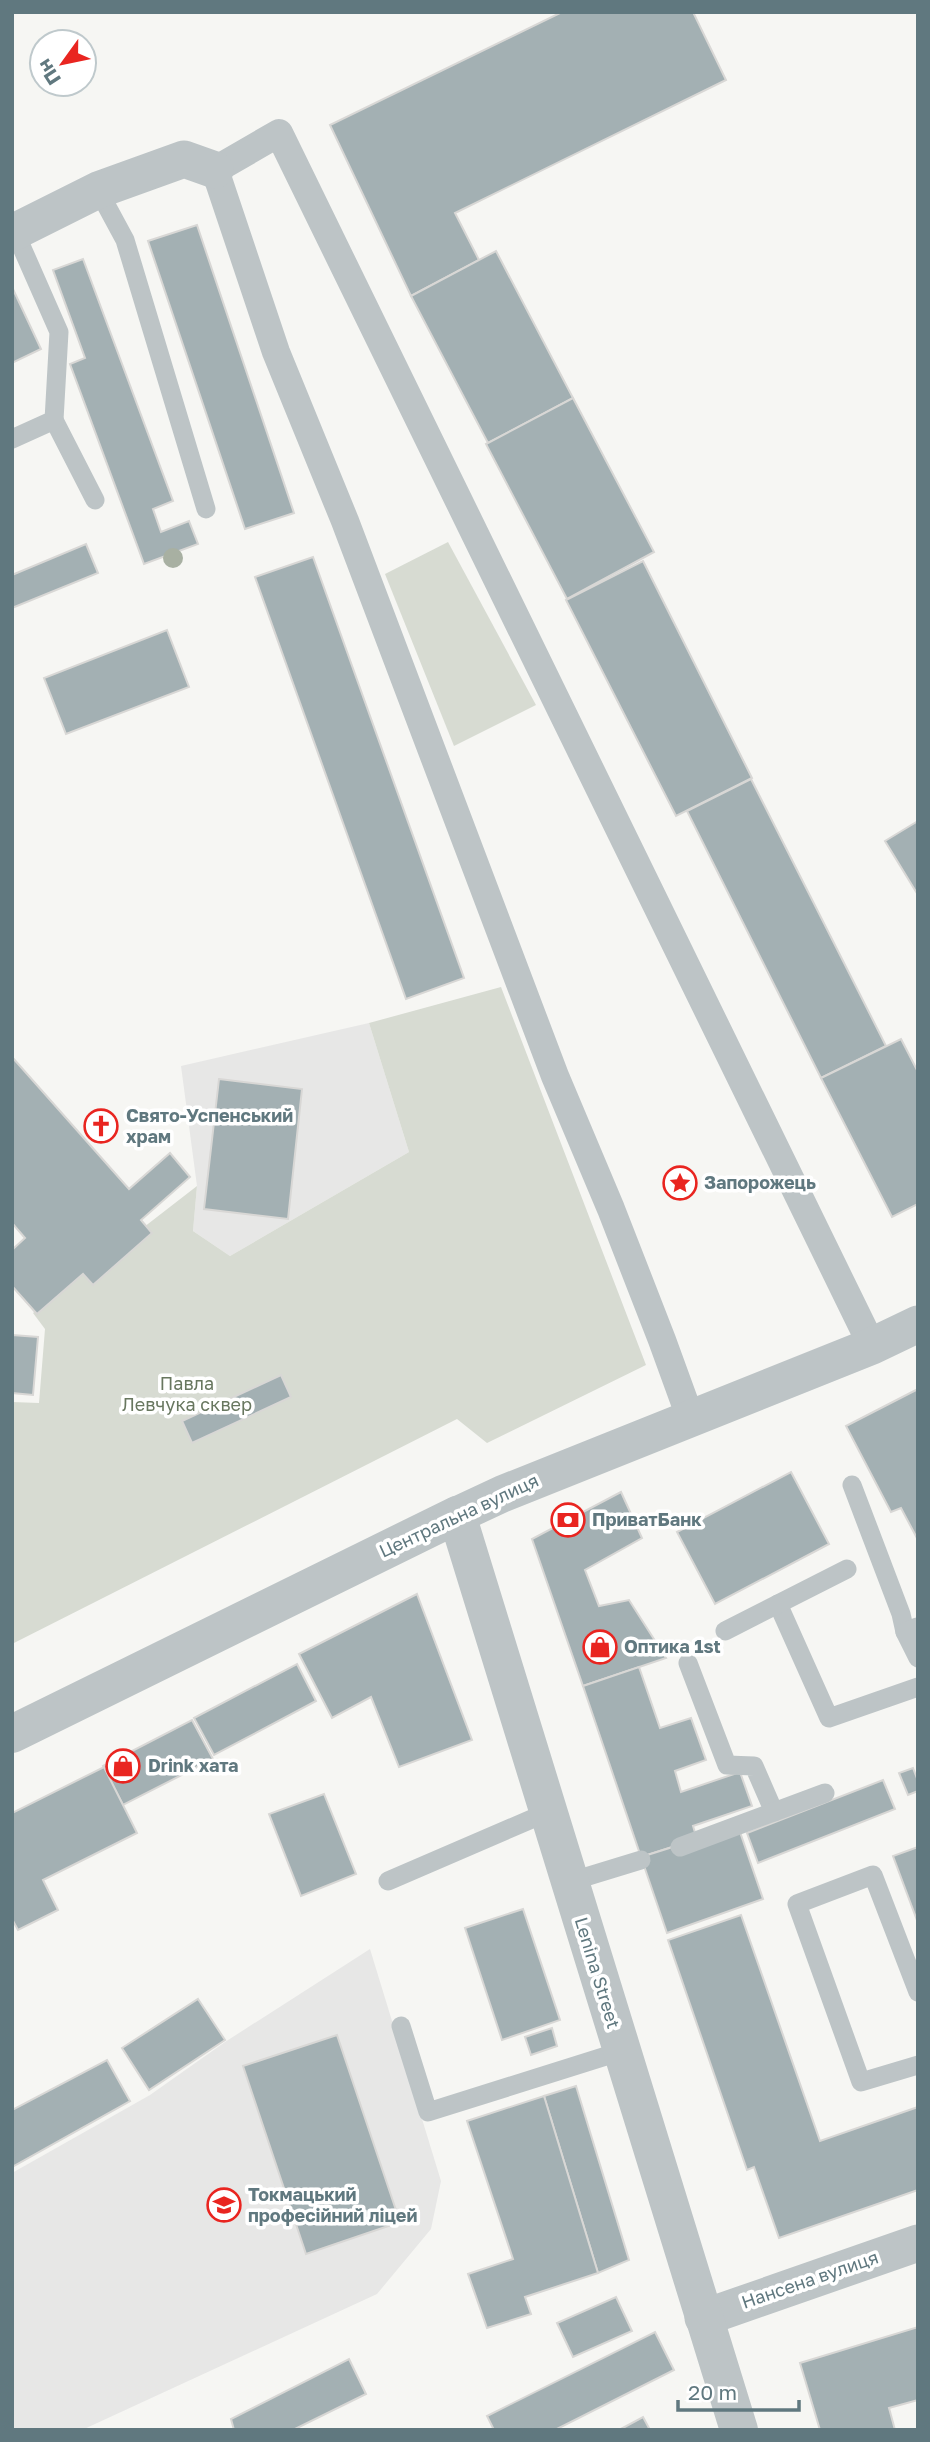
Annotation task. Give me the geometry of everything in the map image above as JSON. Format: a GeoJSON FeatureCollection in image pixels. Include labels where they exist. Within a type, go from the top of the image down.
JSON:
{"type":"FeatureCollection","features":[{"type":"Feature","properties":{"kind":"street"},"geometry":{"type":"LineString","coordinates":[[14,233],[98,190],[184,159],[215,170],[279,133],[872,1346]]}},
{"type":"Feature","properties":{"kind":"street"},"geometry":{"type":"LineString","coordinates":[[215,170],[276,352],[345,521],[555,1076],[629,1257],[690,1417]]}},
{"type":"Feature","properties":{"kind":"street","name":"Центральна вулиця"},"geometry":{"type":"LineString","coordinates":[[12,1734],[502,1494],[872,1346],[918,1324]]}},
{"type":"Feature","properties":{"kind":"street","name":"Lenina Street"},"geometry":{"type":"LineString","coordinates":[[457,1516],[739,2430]]}},
{"type":"Feature","properties":{"kind":"street","name":"Нансена вулиця"},"geometry":{"type":"LineString","coordinates":[[703,2318],[918,2243]]}},
{"type":"Feature","properties":{"kind":"lane"},"geometry":{"type":"LineString","coordinates":[[98,190],[125,240],[206,509]]}},
{"type":"Feature","properties":{"kind":"lane"},"geometry":{"type":"LineString","coordinates":[[14,233],[59,332],[54,420],[94,500]]}},
{"type":"Feature","properties":{"kind":"lane"},"geometry":{"type":"LineString","coordinates":[[12,439],[54,420]]}},
{"type":"Feature","properties":{"kind":"lane"},"geometry":{"type":"LineString","coordinates":[[852,1485],[901,1614],[911,1629],[918,1658]]}},
{"type":"Feature","properties":{"kind":"lane"},"geometry":{"type":"LineString","coordinates":[[725,1631],[847,1569]]}},
{"type":"Feature","properties":{"kind":"lane"},"geometry":{"type":"LineString","coordinates":[[778,1604],[829,1718],[918,1687]]}},
{"type":"Feature","properties":{"kind":"lane"},"geometry":{"type":"LineString","coordinates":[[688,1663],[727,1765],[754,1766],[774,1812]]}},
{"type":"Feature","properties":{"kind":"lane"},"geometry":{"type":"LineString","coordinates":[[680,1847],[825,1793]]}},
{"type":"Feature","properties":{"kind":"lane"},"geometry":{"type":"LineString","coordinates":[[388,1881],[548,1812]]}},
{"type":"Feature","properties":{"kind":"lane"},"geometry":{"type":"LineString","coordinates":[[569,1882],[641,1860]]}},
{"type":"Feature","properties":{"kind":"lane"},"geometry":{"type":"LineString","coordinates":[[918,1992],[873,1875],[797,1905],[861,2082],[918,2065]]}},
{"type":"Feature","properties":{"kind":"lane"},"geometry":{"type":"LineString","coordinates":[[401,2026],[428,2112],[622,2051]]}},
{"type":"Feature","properties":{"kind":"shaded area"},"geometry":{"type":"Polygon","coordinates":[[[369,1023],[409,1152],[230,1256],[193,1231],[197,1186],[181,1066],[369,1023]]]}},
{"type":"Feature","properties":{"kind":"shaded area","name":"Токмацький професійний ліцей"},"geometry":{"type":"Polygon","coordinates":[[[370,1949],[441,2181],[431,2229],[377,2294],[82,2430],[12,2430],[12,2173],[150,2095],[225,2042],[370,1949]]]}},
{"type":"Feature","properties":{"kind":"green space"},"geometry":{"type":"Polygon","coordinates":[[[448,542],[536,705],[454,746],[385,574],[448,542]]]}},
{"type":"Feature","properties":{"kind":"green space","name":"Павла Левчука сквер"},"geometry":{"type":"Polygon","coordinates":[[[501,987],[646,1365],[487,1443],[457,1419],[12,1644],[12,1402],[39,1403],[45,1329],[33,1313],[197,1186],[193,1231],[230,1256],[409,1152],[369,1023],[501,987]]]}},
{"type":"Feature","properties":{"kind":"building"},"geometry":{"type":"Polygon","coordinates":[[[562,12],[693,12],[726,80],[455,213],[479,260],[411,296],[330,125],[562,12]]]}},
{"type":"Feature","properties":{"kind":"building"},"geometry":{"type":"Polygon","coordinates":[[[197,225],[294,513],[245,529],[148,241],[197,225]]]}},
{"type":"Feature","properties":{"kind":"building"},"geometry":{"type":"Polygon","coordinates":[[[496,251],[573,398],[488,443],[411,296],[496,251]]]}},
{"type":"Feature","properties":{"kind":"building"},"geometry":{"type":"Polygon","coordinates":[[[83,259],[173,501],[153,509],[161,532],[189,521],[198,544],[144,564],[70,364],[85,358],[53,270],[83,259]]]}},
{"type":"Feature","properties":{"kind":"building"},"geometry":{"type":"Polygon","coordinates":[[[12,287],[41,349],[12,363],[12,287]]]}},
{"type":"Feature","properties":{"kind":"building"},"geometry":{"type":"Polygon","coordinates":[[[573,398],[654,552],[567,599],[486,444],[573,398]]]}},
{"type":"Feature","properties":{"kind":"building"},"geometry":{"type":"Polygon","coordinates":[[[86,544],[98,573],[12,608],[12,575],[86,544]]]}},
{"type":"Feature","properties":{"kind":"building"},"geometry":{"type":"Polygon","coordinates":[[[313,557],[464,978],[406,999],[255,577],[313,557]]]}},
{"type":"Feature","properties":{"kind":"building"},"geometry":{"type":"Polygon","coordinates":[[[643,561],[752,778],[676,816],[566,600],[643,561]]]}},
{"type":"Feature","properties":{"kind":"building"},"geometry":{"type":"Polygon","coordinates":[[[167,630],[189,687],[66,734],[44,678],[167,630]]]}},
{"type":"Feature","properties":{"kind":"building"},"geometry":{"type":"Polygon","coordinates":[[[751,779],[886,1046],[821,1078],[687,811],[751,779]]]}},
{"type":"Feature","properties":{"kind":"building"},"geometry":{"type":"Polygon","coordinates":[[[918,821],[918,895],[885,841],[918,821]]]}},
{"type":"Feature","properties":{"kind":"building"},"geometry":{"type":"Polygon","coordinates":[[[901,1039],[918,1072],[918,1204],[892,1217],[821,1078],[901,1039]]]}},
{"type":"Feature","properties":{"kind":"building"},"geometry":{"type":"Polygon","coordinates":[[[12,1057],[129,1189],[170,1153],[190,1177],[141,1220],[152,1233],[93,1285],[83,1274],[37,1314],[12,1286],[12,1250],[25,1238],[12,1223],[12,1057]]]}},
{"type":"Feature","properties":{"kind":"building"},"geometry":{"type":"Polygon","coordinates":[[[219,1079],[302,1089],[288,1219],[204,1209],[219,1079]]]}},
{"type":"Feature","properties":{"kind":"building"},"geometry":{"type":"Polygon","coordinates":[[[12,1335],[38,1337],[33,1395],[12,1393],[12,1335]]]}},
{"type":"Feature","properties":{"kind":"building"},"geometry":{"type":"Polygon","coordinates":[[[281,1375],[291,1397],[192,1443],[182,1421],[281,1375]]]}},
{"type":"Feature","properties":{"kind":"building"},"geometry":{"type":"Polygon","coordinates":[[[918,1389],[918,1540],[901,1508],[891,1512],[846,1426],[918,1389]]]}},
{"type":"Feature","properties":{"kind":"building"},"geometry":{"type":"Polygon","coordinates":[[[791,1472],[829,1544],[715,1604],[677,1532],[791,1472]]]}},
{"type":"Feature","properties":{"kind":"building"},"geometry":{"type":"Polygon","coordinates":[[[621,1492],[642,1538],[585,1570],[599,1606],[629,1600],[666,1658],[583,1686],[532,1539],[621,1492]]]}},
{"type":"Feature","properties":{"kind":"building"},"geometry":{"type":"Polygon","coordinates":[[[417,1594],[472,1740],[399,1767],[371,1697],[332,1718],[299,1654],[417,1594]]]}},
{"type":"Feature","properties":{"kind":"building"},"geometry":{"type":"Polygon","coordinates":[[[297,1664],[316,1701],[214,1755],[194,1718],[297,1664]]]}},
{"type":"Feature","properties":{"kind":"building"},"geometry":{"type":"Polygon","coordinates":[[[639,1667],[660,1728],[691,1718],[706,1760],[675,1771],[681,1792],[740,1772],[752,1806],[693,1826],[697,1839],[641,1857],[583,1686],[639,1667]]]}},
{"type":"Feature","properties":{"kind":"building"},"geometry":{"type":"Polygon","coordinates":[[[192,1720],[213,1759],[123,1805],[103,1766],[192,1720]]]}},
{"type":"Feature","properties":{"kind":"building"},"geometry":{"type":"Polygon","coordinates":[[[104,1767],[137,1833],[43,1880],[58,1910],[18,1930],[12,1919],[12,1813],[104,1767]]]}},
{"type":"Feature","properties":{"kind":"building"},"geometry":{"type":"Polygon","coordinates":[[[913,1768],[918,1781],[918,1791],[908,1795],[899,1773],[913,1768]]]}},
{"type":"Feature","properties":{"kind":"building"},"geometry":{"type":"Polygon","coordinates":[[[883,1780],[895,1809],[758,1863],[747,1833],[883,1780]]]}},
{"type":"Feature","properties":{"kind":"building"},"geometry":{"type":"Polygon","coordinates":[[[324,1794],[356,1874],[301,1896],[269,1814],[324,1794]]]}},
{"type":"Feature","properties":{"kind":"building"},"geometry":{"type":"Polygon","coordinates":[[[740,1832],[763,1899],[667,1933],[641,1857],[679,1845],[740,1832]]]}},
{"type":"Feature","properties":{"kind":"building"},"geometry":{"type":"Polygon","coordinates":[[[918,1847],[918,1923],[893,1856],[918,1847]]]}},
{"type":"Feature","properties":{"kind":"building"},"geometry":{"type":"Polygon","coordinates":[[[523,1909],[560,2020],[502,2040],[465,1928],[523,1909]]]}},
{"type":"Feature","properties":{"kind":"building"},"geometry":{"type":"Polygon","coordinates":[[[741,1915],[820,2141],[918,2107],[918,2190],[779,2238],[754,2167],[747,2170],[668,1940],[741,1915]]]}},
{"type":"Feature","properties":{"kind":"building"},"geometry":{"type":"Polygon","coordinates":[[[198,1999],[225,2040],[149,2090],[122,2048],[198,1999]]]}},
{"type":"Feature","properties":{"kind":"building"},"geometry":{"type":"Polygon","coordinates":[[[552,2028],[557,2046],[531,2055],[525,2037],[552,2028]]]}},
{"type":"Feature","properties":{"kind":"building"},"geometry":{"type":"Polygon","coordinates":[[[337,2035],[400,2222],[306,2254],[243,2066],[337,2035]]]}},
{"type":"Feature","properties":{"kind":"building"},"geometry":{"type":"Polygon","coordinates":[[[107,2060],[130,2101],[12,2167],[12,2110],[107,2060]]]}},
{"type":"Feature","properties":{"kind":"building"},"geometry":{"type":"Polygon","coordinates":[[[576,2086],[629,2260],[598,2273],[544,2096],[576,2086]]]}},
{"type":"Feature","properties":{"kind":"building"},"geometry":{"type":"Polygon","coordinates":[[[544,2096],[598,2273],[525,2297],[531,2314],[487,2328],[468,2274],[513,2259],[467,2121],[544,2096]]]}},
{"type":"Feature","properties":{"kind":"building"},"geometry":{"type":"Polygon","coordinates":[[[616,2297],[632,2331],[573,2357],[557,2323],[616,2297]]]}},
{"type":"Feature","properties":{"kind":"building"},"geometry":{"type":"Polygon","coordinates":[[[918,2327],[918,2400],[889,2408],[895,2430],[820,2430],[800,2363],[918,2327]]]}},
{"type":"Feature","properties":{"kind":"building"},"geometry":{"type":"Polygon","coordinates":[[[655,2332],[674,2370],[555,2430],[494,2430],[487,2416],[655,2332]]]}},
{"type":"Feature","properties":{"kind":"building"},"geometry":{"type":"Polygon","coordinates":[[[349,2359],[366,2394],[293,2430],[234,2430],[231,2419],[349,2359]]]}},
{"type":"Feature","properties":{"kind":"building"},"geometry":{"type":"Polygon","coordinates":[[[643,2417],[650,2430],[619,2430],[643,2417]]]}},
{"type":"Feature","properties":{"kind":"place","name":"Свято-Успенський храм"},"geometry":{"type":"Point","coordinates":[101,1126]}},
{"type":"Feature","properties":{"kind":"place","name":"Запорожець"},"geometry":{"type":"Point","coordinates":[680,1183]}},
{"type":"Feature","properties":{"kind":"place","name":"ПриватБанк"},"geometry":{"type":"Point","coordinates":[568,1520]}},
{"type":"Feature","properties":{"kind":"place","name":"Оптика 1st"},"geometry":{"type":"Point","coordinates":[600,1647]}},
{"type":"Feature","properties":{"kind":"place","name":"Drink хата"},"geometry":{"type":"Point","coordinates":[123,1766]}},
{"type":"Feature","properties":{"kind":"place","name":"Токмацький професійний ліцей"},"geometry":{"type":"Point","coordinates":[224,2205]}}]}
